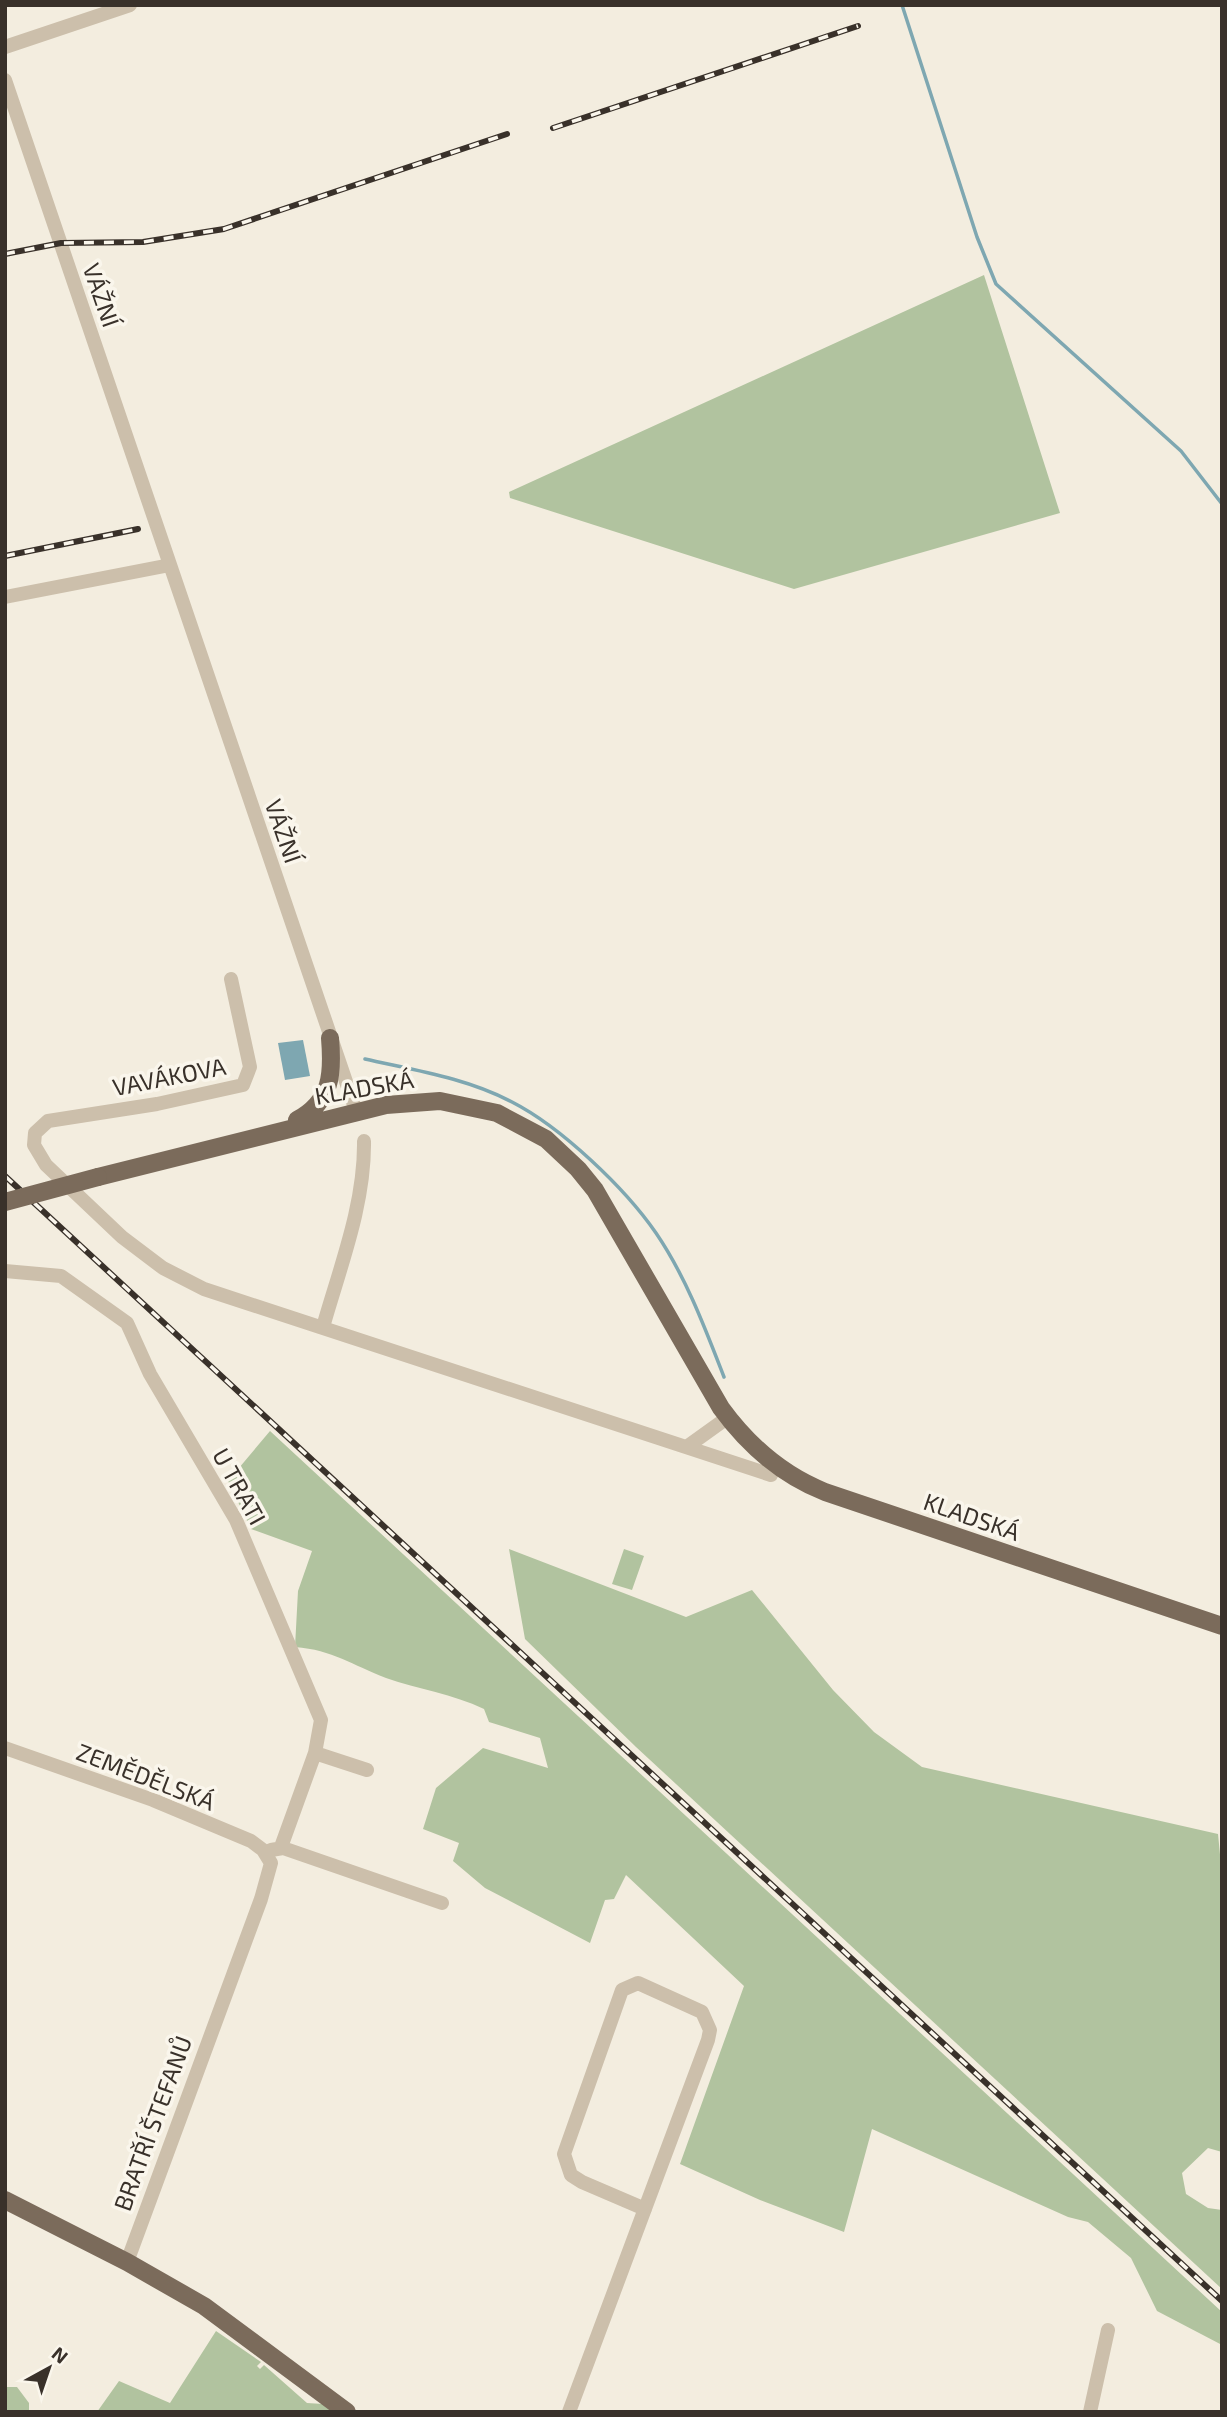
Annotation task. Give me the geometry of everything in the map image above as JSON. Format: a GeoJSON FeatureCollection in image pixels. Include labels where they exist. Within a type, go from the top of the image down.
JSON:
{"type":"FeatureCollection","features":[{"type":"Feature","properties":{"kind":"main road"},"geometry":{"type":"LineString","coordinates":[[278,1130],[313,1110],[328,1091],[333,1072],[330,1038]]}},
{"type":"Feature","properties":{"kind":"main road","name":"KLADSKÁ"},"geometry":{"type":"LineString","coordinates":[[5,1202],[278,1130],[412,1101],[450,1102],[508,1118],[546,1139],[578,1169],[603,1201],[727,1418],[766,1457],[813,1487],[1222,1626]]}},
{"type":"Feature","properties":{"kind":"main road"},"geometry":{"type":"LineString","coordinates":[[5,2200],[127,2262],[233,2325],[347,2412]]}},
{"type":"Feature","properties":{"kind":"street"},"geometry":{"type":"LineString","coordinates":[[5,47],[130,5]]}},
{"type":"Feature","properties":{"kind":"street","name":"VÁŽNÍ"},"geometry":{"type":"LineString","coordinates":[[5,80],[356,1111]]}},
{"type":"Feature","properties":{"kind":"street"},"geometry":{"type":"LineString","coordinates":[[5,597],[170,565]]}},
{"type":"Feature","properties":{"kind":"street","name":"VAVÁKOVA"},"geometry":{"type":"LineString","coordinates":[[231,979],[250,1067],[243,1085],[157,1104],[48,1121],[39,1128],[34,1146],[46,1165],[122,1237],[163,1268],[204,1289],[323,1328]]}},
{"type":"Feature","properties":{"kind":"street"},"geometry":{"type":"LineString","coordinates":[[364,1141],[362,1179],[354,1217],[323,1328],[771,1475]]}},
{"type":"Feature","properties":{"kind":"street","name":"U TRATI"},"geometry":{"type":"LineString","coordinates":[[5,1271],[61,1276],[127,1323],[150,1374],[236,1520],[321,1720],[315,1752]]}},
{"type":"Feature","properties":{"kind":"street"},"geometry":{"type":"LineString","coordinates":[[688,1446],[727,1418]]}},
{"type":"Feature","properties":{"kind":"street","name":"ZEMĚDĚLSKÁ"},"geometry":{"type":"LineString","coordinates":[[5,1748],[152,1800],[251,1841],[266,1854]]}},
{"type":"Feature","properties":{"kind":"street"},"geometry":{"type":"LineString","coordinates":[[281,1847],[315,1752],[367,1770]]}},
{"type":"Feature","properties":{"kind":"street"},"geometry":{"type":"LineString","coordinates":[[266,1854],[281,1847],[442,1903]]}},
{"type":"Feature","properties":{"kind":"street","name":"BRATŘÍ ŠTEFANŮ"},"geometry":{"type":"LineString","coordinates":[[127,2262],[271,1869],[266,1854]]}},
{"type":"Feature","properties":{"kind":"street"},"geometry":{"type":"LineString","coordinates":[[569,2412],[645,2209],[710,2030],[707,2019],[696,2007],[638,1983],[622,1990],[564,2154],[571,2175],[645,2209]]}},
{"type":"Feature","properties":{"kind":"street"},"geometry":{"type":"LineString","coordinates":[[1090,2412],[1108,2330]]}},
{"type":"Feature","properties":{"kind":"green space"},"geometry":{"type":"Polygon","coordinates":[[[984,275],[1060,513],[794,589],[510,498],[509,492],[984,275]]]}},
{"type":"Feature","properties":{"kind":"green space"},"geometry":{"type":"Polygon","coordinates":[[[270,1431],[1222,2312],[1222,2345],[1157,2311],[1131,2258],[1088,2222],[1068,2217],[872,2129],[844,2232],[760,2200],[680,2164],[744,1986],[626,1875],[614,1899],[605,1900],[590,1943],[485,1888],[453,1861],[459,1843],[423,1829],[436,1788],[483,1748],[548,1768],[540,1738],[489,1722],[484,1709],[472,1704],[386,1678],[332,1655],[295,1647],[298,1591],[312,1551],[251,1529],[228,1481],[270,1431]]]}},
{"type":"Feature","properties":{"kind":"green space"},"geometry":{"type":"Polygon","coordinates":[[[509,1549],[686,1617],[752,1590],[833,1690],[874,1732],[922,1767],[1218,1834],[1222,1875],[1222,2152],[1208,2148],[1182,2173],[1186,2194],[1208,2208],[1222,2210],[1222,2289],[636,1747],[525,1639],[509,1549]]]}},
{"type":"Feature","properties":{"kind":"green space"},"geometry":{"type":"Polygon","coordinates":[[[624,1549],[644,1556],[632,1590],[612,1584],[624,1549]]]}},
{"type":"Feature","properties":{"kind":"green space"},"geometry":{"type":"Polygon","coordinates":[[[216,2331],[261,2362],[257,2366],[260,2369],[264,2365],[307,2403],[323,2404],[333,2412],[97,2412],[119,2381],[170,2403],[216,2331]]]}},
{"type":"Feature","properties":{"kind":"green space"},"geometry":{"type":"Polygon","coordinates":[[[5,2387],[17,2387],[29,2403],[29,2412],[5,2412],[5,2387]]]}},
{"type":"Feature","properties":{"kind":"water"},"geometry":{"type":"Polygon","coordinates":[[[303,1040],[310,1076],[285,1080],[278,1043],[303,1040]]]}},
{"type":"Feature","properties":{"kind":"waterway"},"geometry":{"type":"LineString","coordinates":[[902,5],[977,237],[996,284],[1181,451],[1222,504]]}},
{"type":"Feature","properties":{"kind":"waterway"},"geometry":{"type":"LineString","coordinates":[[365,1059],[440,1076],[495,1094],[531,1113],[591,1160],[643,1215],[667,1250],[694,1303],[724,1377]]}},
{"type":"Feature","properties":{"kind":"railway"},"geometry":{"type":"LineString","coordinates":[[553,128],[858,26]]}},
{"type":"Feature","properties":{"kind":"railway"},"geometry":{"type":"LineString","coordinates":[[5,254],[61,243],[143,242],[224,229],[507,134]]}},
{"type":"Feature","properties":{"kind":"railway"},"geometry":{"type":"LineString","coordinates":[[5,556],[138,529]]}},
{"type":"Feature","properties":{"kind":"railway"},"geometry":{"type":"LineString","coordinates":[[5,1176],[1222,2301]]}}]}
